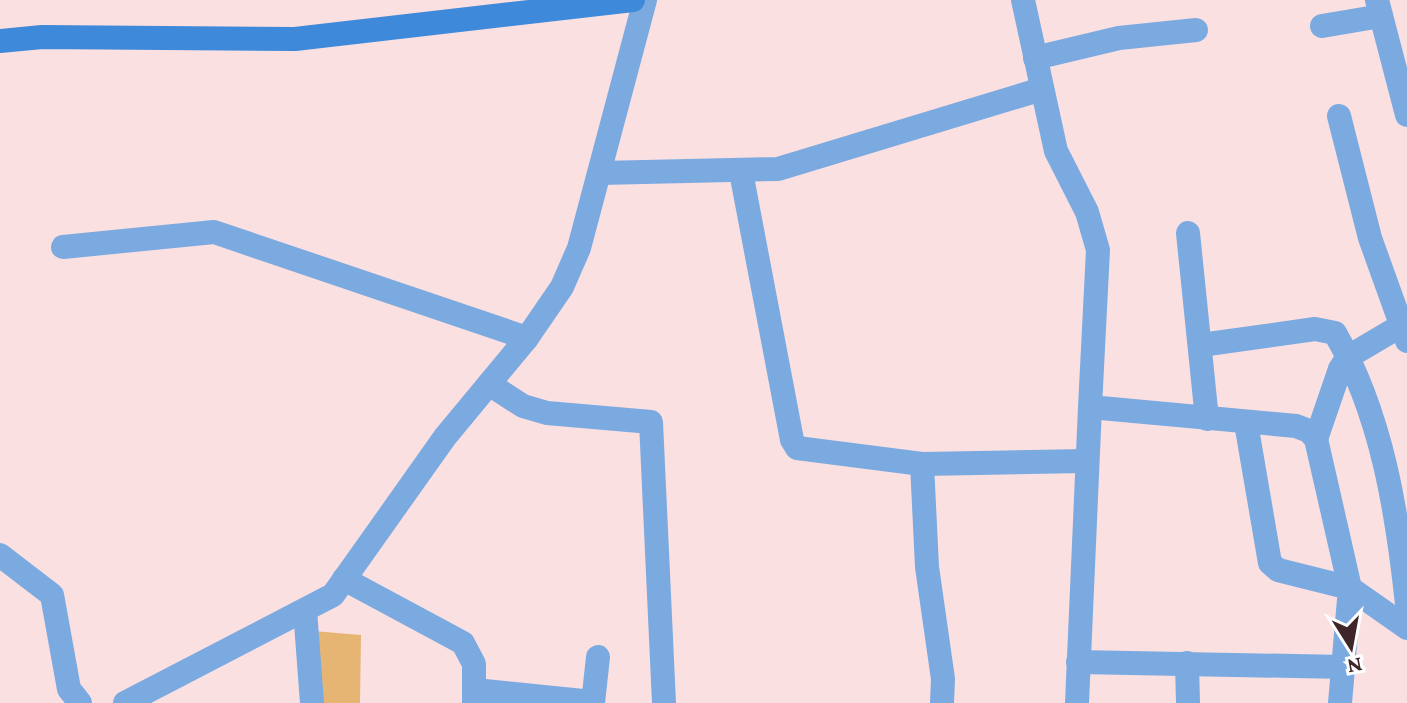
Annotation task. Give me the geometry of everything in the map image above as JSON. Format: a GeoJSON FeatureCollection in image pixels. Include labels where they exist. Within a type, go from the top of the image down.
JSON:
{"type":"FeatureCollection","features":[{"type":"Feature","properties":{"kind":"street"},"geometry":{"type":"LineString","coordinates":[[0,41],[42,37],[295,39],[633,0]]}},
{"type":"Feature","properties":{"kind":"street"},"geometry":{"type":"LineString","coordinates":[[125,703],[333,595],[445,437],[527,338],[562,287],[579,248],[645,0]]}},
{"type":"Feature","properties":{"kind":"street"},"geometry":{"type":"LineString","coordinates":[[1023,0],[1056,151],[1087,212],[1098,250],[1077,703]]}},
{"type":"Feature","properties":{"kind":"street"},"geometry":{"type":"LineString","coordinates":[[1322,26],[1379,8],[1407,115]]}},
{"type":"Feature","properties":{"kind":"street"},"geometry":{"type":"LineString","coordinates":[[1035,58],[1119,38],[1196,30]]}},
{"type":"Feature","properties":{"kind":"street"},"geometry":{"type":"LineString","coordinates":[[600,173],[778,169],[1042,89]]}},
{"type":"Feature","properties":{"kind":"street"},"geometry":{"type":"LineString","coordinates":[[1316,439],[1340,369],[1348,357],[1405,330],[1370,238],[1339,116]]}},
{"type":"Feature","properties":{"kind":"street"},"geometry":{"type":"LineString","coordinates":[[741,172],[792,440],[806,452],[922,464],[1086,461]]}},
{"type":"Feature","properties":{"kind":"street"},"geometry":{"type":"LineString","coordinates":[[63,247],[214,232],[527,338]]}},
{"type":"Feature","properties":{"kind":"street"},"geometry":{"type":"LineString","coordinates":[[1188,233],[1207,419]]}},
{"type":"Feature","properties":{"kind":"street"},"geometry":{"type":"LineString","coordinates":[[1201,345],[1327,329],[1335,333],[1348,357],[1388,470],[1407,604]]}},
{"type":"Feature","properties":{"kind":"street"},"geometry":{"type":"LineString","coordinates":[[489,384],[523,406],[547,413],[651,422],[664,703]]}},
{"type":"Feature","properties":{"kind":"street"},"geometry":{"type":"LineString","coordinates":[[1090,407],[1296,426],[1309,431],[1316,439],[1350,588],[1340,703]]}},
{"type":"Feature","properties":{"kind":"street"},"geometry":{"type":"LineString","coordinates":[[1246,423],[1270,563],[1278,570],[1350,588],[1407,628]]}},
{"type":"Feature","properties":{"kind":"street"},"geometry":{"type":"LineString","coordinates":[[922,464],[927,567],[943,679],[942,703]]}},
{"type":"Feature","properties":{"kind":"street"},"geometry":{"type":"LineString","coordinates":[[0,555],[52,595],[69,689],[80,703]]}},
{"type":"Feature","properties":{"kind":"street"},"geometry":{"type":"LineString","coordinates":[[344,579],[463,643],[474,664],[474,697],[593,703],[598,657]]}},
{"type":"Feature","properties":{"kind":"street"},"geometry":{"type":"LineString","coordinates":[[305,610],[312,703]]}},
{"type":"Feature","properties":{"kind":"street"},"geometry":{"type":"LineString","coordinates":[[1078,662],[1344,667]]}},
{"type":"Feature","properties":{"kind":"street"},"geometry":{"type":"LineString","coordinates":[[1187,663],[1188,703]]}},
{"type":"Feature","properties":{"kind":"shaded area"},"geometry":{"type":"Polygon","coordinates":[[[301,630],[361,635],[360,703],[312,703],[301,630]]]}}]}
